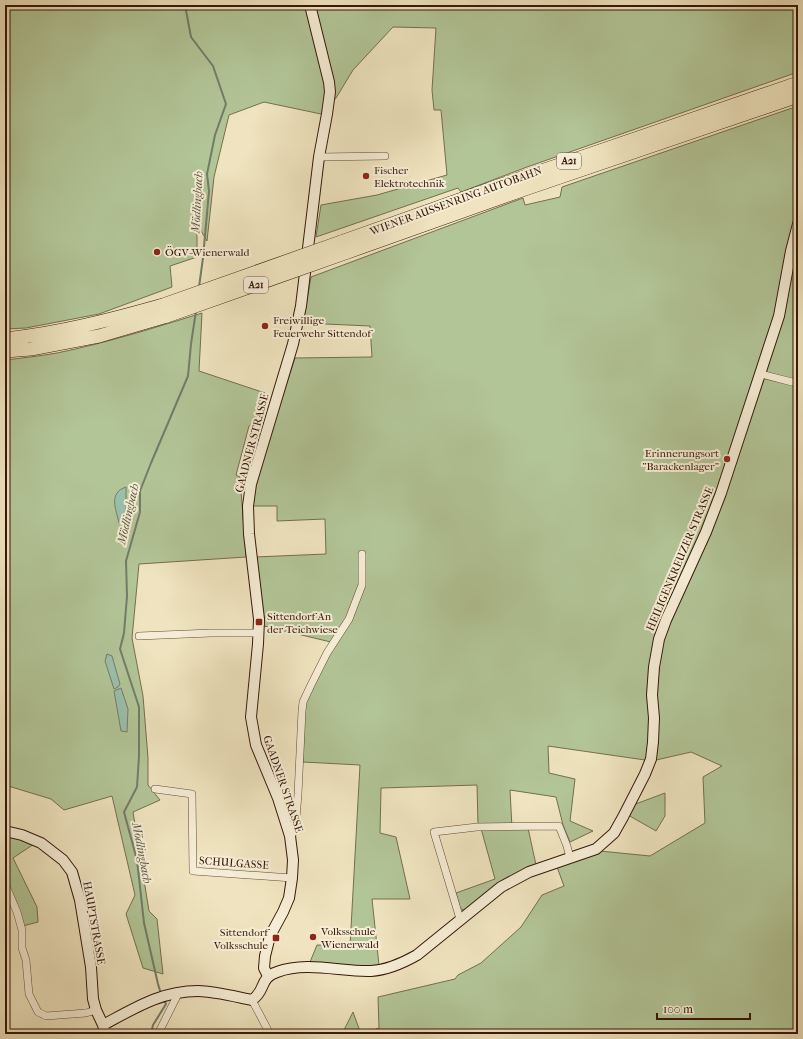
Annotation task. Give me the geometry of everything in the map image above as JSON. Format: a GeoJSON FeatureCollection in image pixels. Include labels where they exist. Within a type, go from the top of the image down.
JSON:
{"type":"FeatureCollection","features":[{"type":"Feature","properties":{"kind":"highway","name":"WIENER AUSSENRING AUTOBAHN"},"geometry":{"type":"LineString","coordinates":[[343,248],[532,174],[798,83]]}},
{"type":"Feature","properties":{"kind":"highway","name":"WIENER AUSSENRING AUTOBAHN"},"geometry":{"type":"LineString","coordinates":[[343,248],[528,188],[798,96]]}},
{"type":"Feature","properties":{"kind":"highway","name":"A21"},"geometry":{"type":"LineString","coordinates":[[5,351],[32,349],[99,336],[343,248]]}},
{"type":"Feature","properties":{"kind":"highway","name":"A21"},"geometry":{"type":"LineString","coordinates":[[5,339],[32,336],[165,311]]}},
{"type":"Feature","properties":{"kind":"main road","name":"GAADNER STRASSE"},"geometry":{"type":"LineString","coordinates":[[268,976],[264,968],[270,936],[289,898],[293,860],[292,834],[256,745],[251,717],[259,633],[258,606],[249,534],[248,506],[251,484],[291,351],[296,329],[302,299],[319,157],[328,114],[330,92],[329,82],[310,5]]}},
{"type":"Feature","properties":{"kind":"main road","name":"HEILIGENKREUZER STRASSE"},"geometry":{"type":"LineString","coordinates":[[268,976],[276,972],[299,968],[373,971],[391,967],[406,961],[417,955],[501,886],[529,872],[596,849],[614,833],[645,774],[651,759],[653,742],[654,667],[659,639],[666,620],[706,532],[721,493],[778,316],[798,224]]}},
{"type":"Feature","properties":{"kind":"main road","name":"HAUPTSTRASSE"},"geometry":{"type":"LineString","coordinates":[[5,831],[22,835],[42,843],[63,860],[72,872],[80,900],[93,999],[104,1029]]}},
{"type":"Feature","properties":{"kind":"main road"},"geometry":{"type":"LineString","coordinates":[[104,1029],[147,1001],[174,993],[199,991],[252,1000],[260,994],[264,981],[268,976]]}},
{"type":"Feature","properties":{"kind":"street"},"geometry":{"type":"LineString","coordinates":[[319,157],[386,156]]}},
{"type":"Feature","properties":{"kind":"street"},"geometry":{"type":"LineString","coordinates":[[760,374],[792,382],[798,382]]}},
{"type":"Feature","properties":{"kind":"street"},"geometry":{"type":"LineString","coordinates":[[292,834],[298,794],[303,702],[327,653],[349,618],[362,585],[362,554]]}},
{"type":"Feature","properties":{"kind":"street"},"geometry":{"type":"LineString","coordinates":[[139,636],[259,633]]}},
{"type":"Feature","properties":{"kind":"street","name":"SCHULGASSE"},"geometry":{"type":"LineString","coordinates":[[155,789],[192,794],[193,871],[292,878]]}},
{"type":"Feature","properties":{"kind":"street"},"geometry":{"type":"LineString","coordinates":[[460,919],[434,832],[477,827],[559,826],[570,858]]}},
{"type":"Feature","properties":{"kind":"street"},"geometry":{"type":"LineString","coordinates":[[5,884],[17,912],[22,930],[22,948],[26,960],[29,994],[38,1012],[46,1016],[86,1013],[96,1010]]}},
{"type":"Feature","properties":{"kind":"street"},"geometry":{"type":"LineString","coordinates":[[158,1034],[174,993]]}},
{"type":"Feature","properties":{"kind":"street"},"geometry":{"type":"LineString","coordinates":[[252,1000],[270,1034]]}},
{"type":"Feature","properties":{"kind":"shaded area"},"geometry":{"type":"Polygon","coordinates":[[[5,5],[798,5],[798,72],[527,167],[461,192],[458,188],[316,237],[321,205],[377,195],[447,175],[441,110],[434,110],[432,90],[436,28],[393,27],[353,70],[336,98],[321,114],[264,102],[229,115],[214,177],[207,241],[197,224],[197,257],[170,266],[172,287],[99,314],[26,328],[5,329],[5,5]]]}},
{"type":"Feature","properties":{"kind":"shaded area"},"geometry":{"type":"Polygon","coordinates":[[[798,106],[798,1034],[364,1034],[379,1028],[378,997],[455,979],[458,975],[481,963],[521,927],[542,895],[564,886],[557,867],[600,851],[650,856],[705,823],[703,777],[722,766],[691,752],[652,761],[548,746],[549,773],[575,779],[570,821],[593,831],[570,842],[563,825],[556,797],[510,790],[512,828],[528,828],[536,865],[465,911],[460,908],[456,893],[495,879],[482,832],[478,825],[477,785],[381,788],[380,833],[396,837],[410,899],[372,899],[379,965],[365,967],[310,962],[317,945],[350,946],[360,765],[303,762],[305,704],[335,643],[264,626],[255,557],[326,554],[325,519],[277,521],[277,506],[252,506],[255,482],[295,358],[372,357],[370,326],[303,323],[311,277],[523,198],[525,205],[560,197],[562,187],[798,106]]]}},
{"type":"Feature","properties":{"kind":"shaded area"},"geometry":{"type":"Polygon","coordinates":[[[202,313],[199,371],[265,393],[255,422],[249,426],[236,475],[240,477],[246,557],[139,564],[132,638],[143,696],[148,758],[148,785],[160,800],[133,812],[149,911],[157,919],[163,974],[143,968],[126,914],[135,895],[112,796],[64,810],[51,799],[5,785],[5,360],[51,354],[94,345],[202,313]]]}},
{"type":"Feature","properties":{"kind":"shaded area"},"geometry":{"type":"Polygon","coordinates":[[[126,487],[126,523],[119,523],[115,507],[115,497],[120,490],[126,487]]]}},
{"type":"Feature","properties":{"kind":"shaded area"},"geometry":{"type":"Polygon","coordinates":[[[107,654],[112,656],[120,684],[114,689],[105,661],[107,654]]]}},
{"type":"Feature","properties":{"kind":"shaded area"},"geometry":{"type":"Polygon","coordinates":[[[121,688],[128,709],[127,732],[121,731],[114,691],[121,688]]]}},
{"type":"Feature","properties":{"kind":"shaded area"},"geometry":{"type":"Polygon","coordinates":[[[665,793],[665,816],[656,831],[628,815],[633,805],[665,793]]]}},
{"type":"Feature","properties":{"kind":"shaded area"},"geometry":{"type":"Polygon","coordinates":[[[5,834],[34,844],[13,858],[37,907],[38,922],[23,926],[16,901],[5,878],[5,834]]]}},
{"type":"Feature","properties":{"kind":"shaded area"},"geometry":{"type":"Polygon","coordinates":[[[353,1012],[361,1034],[342,1034],[353,1012]]]}},
{"type":"Feature","properties":{"kind":"waterway","name":"Mödlingbach"},"geometry":{"type":"LineString","coordinates":[[185,5],[191,37],[213,66],[226,104],[215,135],[207,174],[209,191],[199,287]]}},
{"type":"Feature","properties":{"kind":"waterway","name":"Mödlingbach"},"geometry":{"type":"LineString","coordinates":[[161,994],[144,923],[137,860],[124,812],[137,787],[139,756],[139,707],[120,649],[124,633],[127,596],[126,561],[140,512],[140,491],[188,376],[196,311]]}},
{"type":"Feature","properties":{"kind":"waterway","name":"Mödlingbach"},"geometry":{"type":"LineString","coordinates":[[151,1034],[153,1025],[166,1004],[164,1000]]}},
{"type":"Feature","properties":{"kind":"place","name":"Fischer Elektrotechnik"},"geometry":{"type":"Point","coordinates":[366,176]}},
{"type":"Feature","properties":{"kind":"place","name":"ÖGV-Wienerwald"},"geometry":{"type":"Point","coordinates":[157,252]}},
{"type":"Feature","properties":{"kind":"place","name":"Freiwillige Feuerwehr Sittendof"},"geometry":{"type":"Point","coordinates":[265,326]}},
{"type":"Feature","properties":{"kind":"place","name":"Erinnerungsort \"Barackenlager\""},"geometry":{"type":"Point","coordinates":[727,459]}},
{"type":"Feature","properties":{"kind":"place","name":"Sittendorf An der Teichwiese"},"geometry":{"type":"Point","coordinates":[259,622]}},
{"type":"Feature","properties":{"kind":"place","name":"Volksschule Wienerwald"},"geometry":{"type":"Point","coordinates":[313,937]}},
{"type":"Feature","properties":{"kind":"place","name":"Sittendorf Volksschule"},"geometry":{"type":"Point","coordinates":[276,938]}}]}
